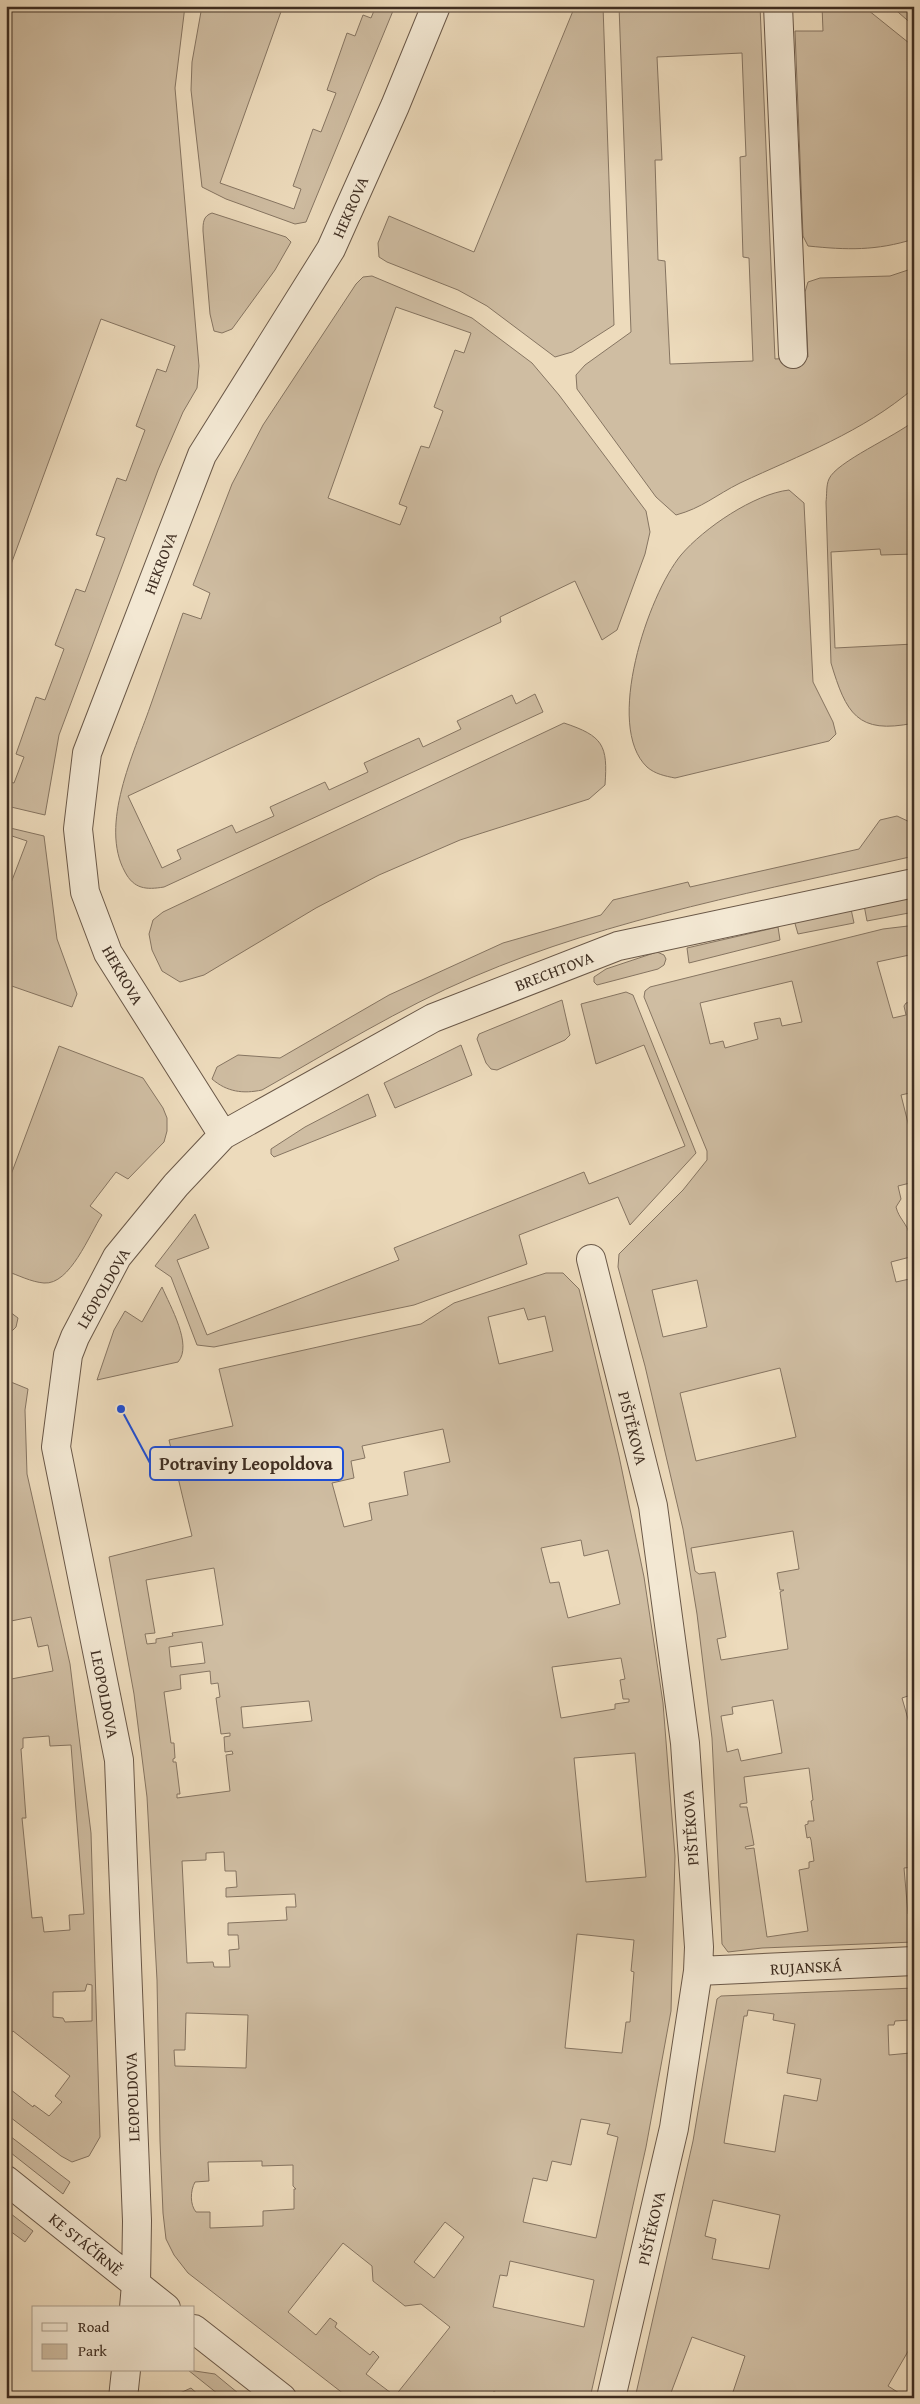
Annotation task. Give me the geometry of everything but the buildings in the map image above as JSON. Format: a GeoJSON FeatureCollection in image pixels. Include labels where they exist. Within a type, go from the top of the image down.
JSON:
{"type":"FeatureCollection","features":[{"type":"Feature","properties":{"kind":"street","name":"HEKROVA"},"geometry":{"type":"LineString","coordinates":[[223,1135],[108,953],[85,892],[78,829],[87,753],[202,455],[331,250],[395,106],[436,6]]}},
{"type":"Feature","properties":{"kind":"street"},"geometry":{"type":"LineString","coordinates":[[778,6],[793,354]]}},
{"type":"Feature","properties":{"kind":"street","name":"BRECHTOVA"},"geometry":{"type":"LineString","coordinates":[[223,1135],[433,1018],[618,946],[914,883]]}},
{"type":"Feature","properties":{"kind":"street","name":"LEOPOLDOVA"},"geometry":{"type":"LineString","coordinates":[[135,2296],[137,2221],[119,1760],[56,1447],[68,1355],[75,1337],[117,1257],[176,1185],[223,1135]]}},
{"type":"Feature","properties":{"kind":"street","name":"PIŠTĚKOVA"},"geometry":{"type":"LineString","coordinates":[[591,1259],[653,1506],[685,1743],[698,1947],[698,1971],[674,2128],[611,2398]]}},
{"type":"Feature","properties":{"kind":"street","name":"RUJANSKÁ"},"geometry":{"type":"LineString","coordinates":[[698,1971],[914,1961]]}},
{"type":"Feature","properties":{"kind":"street","name":"KE STÁČÍRNĚ"},"geometry":{"type":"LineString","coordinates":[[6,2180],[135,2296],[161,2306]]}},
{"type":"Feature","properties":{"kind":"street"},"geometry":{"type":"LineString","coordinates":[[195,2330],[282,2398]]}},
{"type":"Feature","properties":{"kind":"street"},"geometry":{"type":"LineString","coordinates":[[123,2398],[126,2372]]}},
{"type":"Feature","properties":{"kind":"green space"},"geometry":{"type":"Polygon","coordinates":[[[6,6],[185,6],[175,88],[199,366],[197,388],[183,412],[158,470],[59,735],[45,815],[11,807],[6,827],[6,781],[14,783],[24,757],[16,754],[36,697],[45,700],[64,649],[55,645],[76,589],[85,592],[105,538],[96,535],[117,478],[126,481],[145,430],[136,426],[157,369],[166,372],[175,346],[101,319],[6,578],[6,6]]]}},
{"type":"Feature","properties":{"kind":"green space"},"geometry":{"type":"Polygon","coordinates":[[[202,6],[283,6],[220,183],[294,209],[301,189],[293,186],[313,129],[321,132],[336,93],[327,90],[347,33],[355,36],[363,15],[371,18],[376,6],[395,6],[306,222],[295,224],[226,199],[202,187],[191,90],[192,62],[202,6]]]}},
{"type":"Feature","properties":{"kind":"green space"},"geometry":{"type":"Polygon","coordinates":[[[575,6],[603,6],[614,325],[572,352],[555,357],[487,306],[458,290],[387,262],[379,257],[378,243],[389,216],[474,252],[575,6]]]}},
{"type":"Feature","properties":{"kind":"green space"},"geometry":{"type":"Polygon","coordinates":[[[619,6],[760,6],[775,359],[808,357],[805,292],[808,282],[820,278],[890,276],[914,268],[914,388],[874,417],[830,442],[740,483],[694,509],[676,515],[656,497],[577,389],[576,375],[585,365],[631,332],[619,6]],[[742,53],[657,57],[662,160],[655,160],[658,260],[665,261],[670,364],[753,361],[749,258],[743,257],[740,157],[746,156],[742,53]]]}},
{"type":"Feature","properties":{"kind":"green space"},"geometry":{"type":"Polygon","coordinates":[[[822,6],[863,6],[914,47],[914,239],[874,248],[849,249],[808,246],[803,236],[795,31],[823,31],[822,6]]]}},
{"type":"Feature","properties":{"kind":"green space"},"geometry":{"type":"Polygon","coordinates":[[[891,6],[914,6],[914,26],[891,6]]]}},
{"type":"Feature","properties":{"kind":"green space"},"geometry":{"type":"Polygon","coordinates":[[[212,213],[286,237],[291,242],[275,270],[232,329],[222,333],[214,331],[210,314],[203,231],[205,218],[212,213]]]}},
{"type":"Feature","properties":{"kind":"green space"},"geometry":{"type":"Polygon","coordinates":[[[372,276],[472,318],[532,363],[559,395],[646,511],[650,532],[645,554],[617,630],[602,640],[575,581],[500,617],[501,622],[128,796],[162,868],[181,859],[177,850],[232,825],[236,833],[274,816],[270,807],[325,782],[329,790],[368,772],[364,763],[419,738],[423,747],[461,729],[457,721],[512,695],[516,704],[535,694],[543,712],[164,887],[141,887],[129,878],[118,853],[116,833],[117,811],[128,767],[183,613],[201,619],[210,593],[193,585],[232,484],[263,425],[356,284],[363,277],[372,276]],[[396,307],[328,498],[400,525],[407,507],[399,504],[421,446],[429,448],[443,411],[434,407],[455,350],[464,353],[471,333],[396,307]]]}},
{"type":"Feature","properties":{"kind":"green space"},"geometry":{"type":"Polygon","coordinates":[[[914,421],[914,554],[881,555],[880,549],[831,552],[835,648],[914,644],[914,723],[879,726],[857,716],[849,707],[842,695],[831,663],[827,487],[829,479],[834,472],[843,465],[914,421]]]}},
{"type":"Feature","properties":{"kind":"green space"},"geometry":{"type":"Polygon","coordinates":[[[789,490],[804,503],[813,682],[833,722],[836,734],[829,741],[675,778],[657,773],[647,767],[635,748],[630,722],[630,692],[636,661],[644,629],[656,599],[668,574],[681,555],[703,534],[746,505],[775,493],[789,490]]]}},
{"type":"Feature","properties":{"kind":"green space"},"geometry":{"type":"Polygon","coordinates":[[[564,723],[595,738],[604,751],[605,785],[589,799],[460,840],[379,875],[316,908],[204,975],[180,982],[162,971],[152,950],[149,934],[153,920],[163,912],[564,723]]]}},
{"type":"Feature","properties":{"kind":"green space"},"geometry":{"type":"Polygon","coordinates":[[[897,816],[914,824],[914,856],[746,893],[635,921],[526,956],[473,977],[419,1002],[262,1090],[235,1091],[223,1087],[212,1079],[217,1067],[238,1055],[280,1058],[389,995],[503,943],[601,915],[613,900],[688,882],[690,887],[859,849],[880,820],[897,816]]]}},
{"type":"Feature","properties":{"kind":"green space"},"geometry":{"type":"Polygon","coordinates":[[[6,827],[44,836],[57,939],[77,994],[72,1007],[6,984],[6,896],[27,841],[6,834],[6,827]]]}},
{"type":"Feature","properties":{"kind":"green space"},"geometry":{"type":"Polygon","coordinates":[[[914,896],[914,912],[867,921],[864,905],[914,896]]]}},
{"type":"Feature","properties":{"kind":"green space"},"geometry":{"type":"Polygon","coordinates":[[[851,909],[854,923],[798,934],[794,920],[851,909]]]}},
{"type":"Feature","properties":{"kind":"green space"},"geometry":{"type":"Polygon","coordinates":[[[778,927],[780,940],[689,963],[687,948],[778,927]]]}},
{"type":"Feature","properties":{"kind":"green space"},"geometry":{"type":"Polygon","coordinates":[[[914,927],[914,954],[877,962],[893,1018],[906,1015],[904,1006],[906,1003],[914,1001],[914,1092],[901,1095],[914,1147],[914,1182],[898,1186],[901,1199],[896,1207],[910,1236],[914,1235],[914,1256],[891,1262],[896,1282],[914,1278],[914,1694],[902,1698],[914,1740],[914,1867],[904,1868],[908,1914],[914,1914],[914,1942],[762,1948],[728,1952],[722,1944],[712,1738],[697,1614],[683,1529],[645,1366],[618,1267],[619,1254],[683,1190],[707,1160],[707,1151],[644,997],[645,991],[650,987],[883,929],[914,927]],[[792,981],[700,1003],[710,1044],[723,1041],[725,1048],[758,1039],[754,1023],[780,1018],[782,1026],[802,1022],[792,981]],[[697,1280],[652,1290],[663,1337],[707,1327],[697,1280]],[[780,1368],[680,1393],[696,1461],[796,1437],[780,1368]],[[793,1531],[691,1548],[695,1571],[699,1574],[715,1572],[726,1637],[717,1639],[721,1660],[788,1649],[780,1592],[784,1590],[780,1590],[777,1573],[799,1569],[793,1531]],[[773,1700],[732,1707],[733,1714],[721,1716],[727,1752],[738,1749],[741,1761],[782,1753],[773,1700]],[[809,1768],[744,1777],[747,1803],[740,1804],[740,1807],[747,1807],[754,1845],[745,1847],[746,1849],[754,1848],[767,1937],[808,1931],[799,1870],[809,1868],[809,1862],[814,1861],[811,1840],[810,1837],[807,1838],[805,1825],[808,1824],[808,1821],[814,1821],[809,1768]]]}},
{"type":"Feature","properties":{"kind":"green space"},"geometry":{"type":"Polygon","coordinates":[[[657,952],[664,955],[666,959],[664,965],[658,969],[597,985],[594,982],[594,977],[606,969],[657,952]]]}},
{"type":"Feature","properties":{"kind":"green space"},"geometry":{"type":"Polygon","coordinates":[[[626,992],[633,995],[696,1153],[630,1225],[618,1197],[519,1235],[527,1264],[414,1305],[214,1347],[197,1345],[171,1277],[155,1266],[195,1214],[209,1248],[177,1260],[207,1335],[399,1260],[394,1248],[584,1172],[589,1184],[685,1146],[644,1045],[596,1064],[581,1004],[626,992]]]}},
{"type":"Feature","properties":{"kind":"green space"},"geometry":{"type":"Polygon","coordinates":[[[562,1000],[570,1035],[565,1040],[497,1070],[491,1069],[486,1063],[477,1039],[479,1034],[562,1000]]]}},
{"type":"Feature","properties":{"kind":"green space"},"geometry":{"type":"Polygon","coordinates":[[[461,1045],[472,1075],[395,1108],[384,1083],[461,1045]]]}},
{"type":"Feature","properties":{"kind":"green space"},"geometry":{"type":"Polygon","coordinates":[[[59,1046],[143,1078],[163,1108],[167,1118],[167,1131],[164,1142],[128,1179],[116,1172],[90,1206],[102,1215],[78,1257],[62,1276],[44,1283],[29,1280],[6,1271],[6,1188],[59,1046]]]}},
{"type":"Feature","properties":{"kind":"green space"},"geometry":{"type":"Polygon","coordinates":[[[368,1094],[376,1116],[274,1157],[271,1154],[271,1149],[305,1127],[368,1094]]]}},
{"type":"Feature","properties":{"kind":"green space"},"geometry":{"type":"Polygon","coordinates":[[[546,1273],[563,1273],[579,1289],[619,1456],[644,1577],[663,1703],[675,1856],[671,2011],[646,2147],[590,2398],[502,2398],[494,2391],[488,2398],[349,2398],[188,2273],[174,2255],[166,2239],[160,2141],[157,1980],[147,1797],[134,1694],[109,1557],[192,1536],[169,1440],[233,1426],[219,1369],[421,1324],[454,1303],[546,1273]],[[524,1308],[488,1317],[499,1364],[553,1351],[545,1316],[528,1320],[524,1308]],[[443,1429],[362,1446],[365,1458],[351,1461],[354,1478],[332,1483],[344,1527],[372,1520],[369,1503],[408,1495],[404,1472],[450,1462],[443,1429]],[[581,1540],[541,1548],[550,1583],[559,1582],[568,1618],[620,1604],[608,1550],[584,1556],[581,1540]],[[214,1568],[146,1580],[155,1633],[145,1634],[147,1644],[156,1643],[156,1639],[173,1636],[172,1633],[223,1625],[214,1568]],[[202,1642],[169,1647],[171,1667],[205,1663],[202,1642]],[[621,1658],[552,1667],[561,1718],[615,1709],[615,1704],[629,1702],[629,1699],[623,1699],[620,1680],[625,1679],[621,1658]],[[210,1671],[180,1675],[181,1689],[164,1692],[171,1743],[174,1743],[175,1758],[173,1762],[176,1762],[180,1794],[177,1794],[177,1798],[230,1791],[226,1755],[233,1754],[232,1751],[225,1752],[224,1737],[230,1736],[230,1733],[221,1734],[216,1698],[220,1697],[218,1683],[211,1684],[210,1671]],[[309,1701],[241,1707],[243,1728],[312,1721],[309,1701]],[[635,1753],[574,1758],[586,1882],[646,1877],[635,1753]],[[224,1852],[206,1853],[206,1860],[182,1861],[187,1963],[213,1962],[214,1967],[230,1967],[229,1950],[239,1949],[238,1935],[228,1935],[228,1923],[287,1920],[286,1907],[296,1907],[295,1894],[226,1897],[226,1888],[237,1887],[236,1871],[225,1871],[224,1852]],[[577,1934],[565,2048],[622,2053],[626,2022],[630,2022],[634,1972],[631,1971],[634,1940],[577,1934]],[[186,2013],[185,2050],[174,2050],[175,2066],[246,2068],[248,2015],[186,2013]],[[581,2119],[571,2165],[552,2161],[547,2181],[533,2178],[523,2222],[596,2238],[618,2137],[607,2134],[610,2124],[581,2119]],[[262,2161],[208,2162],[209,2181],[195,2182],[192,2194],[193,2206],[196,2212],[210,2212],[210,2228],[263,2226],[263,2211],[294,2209],[294,2189],[296,2189],[293,2186],[293,2165],[262,2166],[262,2161]],[[445,2222],[414,2262],[434,2278],[464,2237],[445,2222]],[[343,2243],[288,2312],[316,2335],[330,2318],[337,2323],[335,2327],[370,2355],[373,2351],[379,2357],[366,2374],[395,2396],[450,2327],[421,2304],[405,2306],[373,2281],[372,2266],[343,2243]],[[510,2261],[507,2276],[500,2275],[493,2307],[584,2327],[594,2280],[510,2261]]]}},
{"type":"Feature","properties":{"kind":"green space"},"geometry":{"type":"Polygon","coordinates":[[[162,1287],[182,1336],[182,1355],[178,1362],[97,1380],[114,1330],[125,1311],[142,1322],[162,1287]]]}},
{"type":"Feature","properties":{"kind":"green space"},"geometry":{"type":"Polygon","coordinates":[[[6,1309],[18,1318],[16,1327],[6,1337],[6,1309]]]}},
{"type":"Feature","properties":{"kind":"green space"},"geometry":{"type":"Polygon","coordinates":[[[6,1380],[28,1389],[25,1410],[27,1474],[70,1664],[91,1833],[100,2137],[89,2156],[72,2162],[61,2156],[6,2114],[6,2086],[33,2107],[34,2105],[49,2116],[62,2102],[55,2096],[70,2076],[13,2031],[6,2039],[6,1680],[53,1671],[48,1645],[38,1647],[31,1617],[6,1622],[6,1380]],[[49,1736],[23,1738],[23,1748],[21,1749],[26,1818],[22,1818],[32,1918],[42,1917],[44,1932],[70,1930],[69,1915],[84,1914],[71,1745],[50,1746],[49,1736]],[[87,1984],[85,1991],[53,1992],[53,2017],[63,2018],[65,2022],[92,2021],[92,1985],[87,1984]]]}},
{"type":"Feature","properties":{"kind":"green space"},"geometry":{"type":"Polygon","coordinates":[[[914,1988],[914,2341],[888,2386],[907,2398],[731,2398],[745,2356],[692,2337],[669,2398],[635,2398],[693,2141],[717,1999],[721,1996],[914,1988]],[[748,2010],[747,2016],[744,2016],[724,2143],[775,2152],[784,2095],[817,2101],[821,2079],[787,2073],[795,2024],[773,2020],[774,2014],[748,2010]],[[910,2020],[895,2021],[894,2025],[888,2025],[889,2055],[910,2053],[910,2020]],[[713,2200],[705,2236],[716,2239],[712,2259],[769,2269],[780,2215],[713,2200]]]}},
{"type":"Feature","properties":{"kind":"green space"},"geometry":{"type":"Polygon","coordinates":[[[6,2133],[70,2182],[63,2194],[6,2149],[6,2133]]]}},
{"type":"Feature","properties":{"kind":"green space"},"geometry":{"type":"Polygon","coordinates":[[[6,2210],[33,2231],[25,2242],[6,2228],[6,2210]]]}},
{"type":"Feature","properties":{"kind":"green space"},"geometry":{"type":"Polygon","coordinates":[[[190,2372],[215,2374],[244,2398],[223,2398],[190,2372]]]}},
{"type":"Feature","properties":{"kind":"green space"},"geometry":{"type":"Polygon","coordinates":[[[191,2388],[202,2398],[169,2398],[191,2388]]]}},
{"type":"Feature","properties":{"kind":"place","name":"Potraviny Leopoldova"},"geometry":{"type":"Point","coordinates":[121,1409]}}]}
